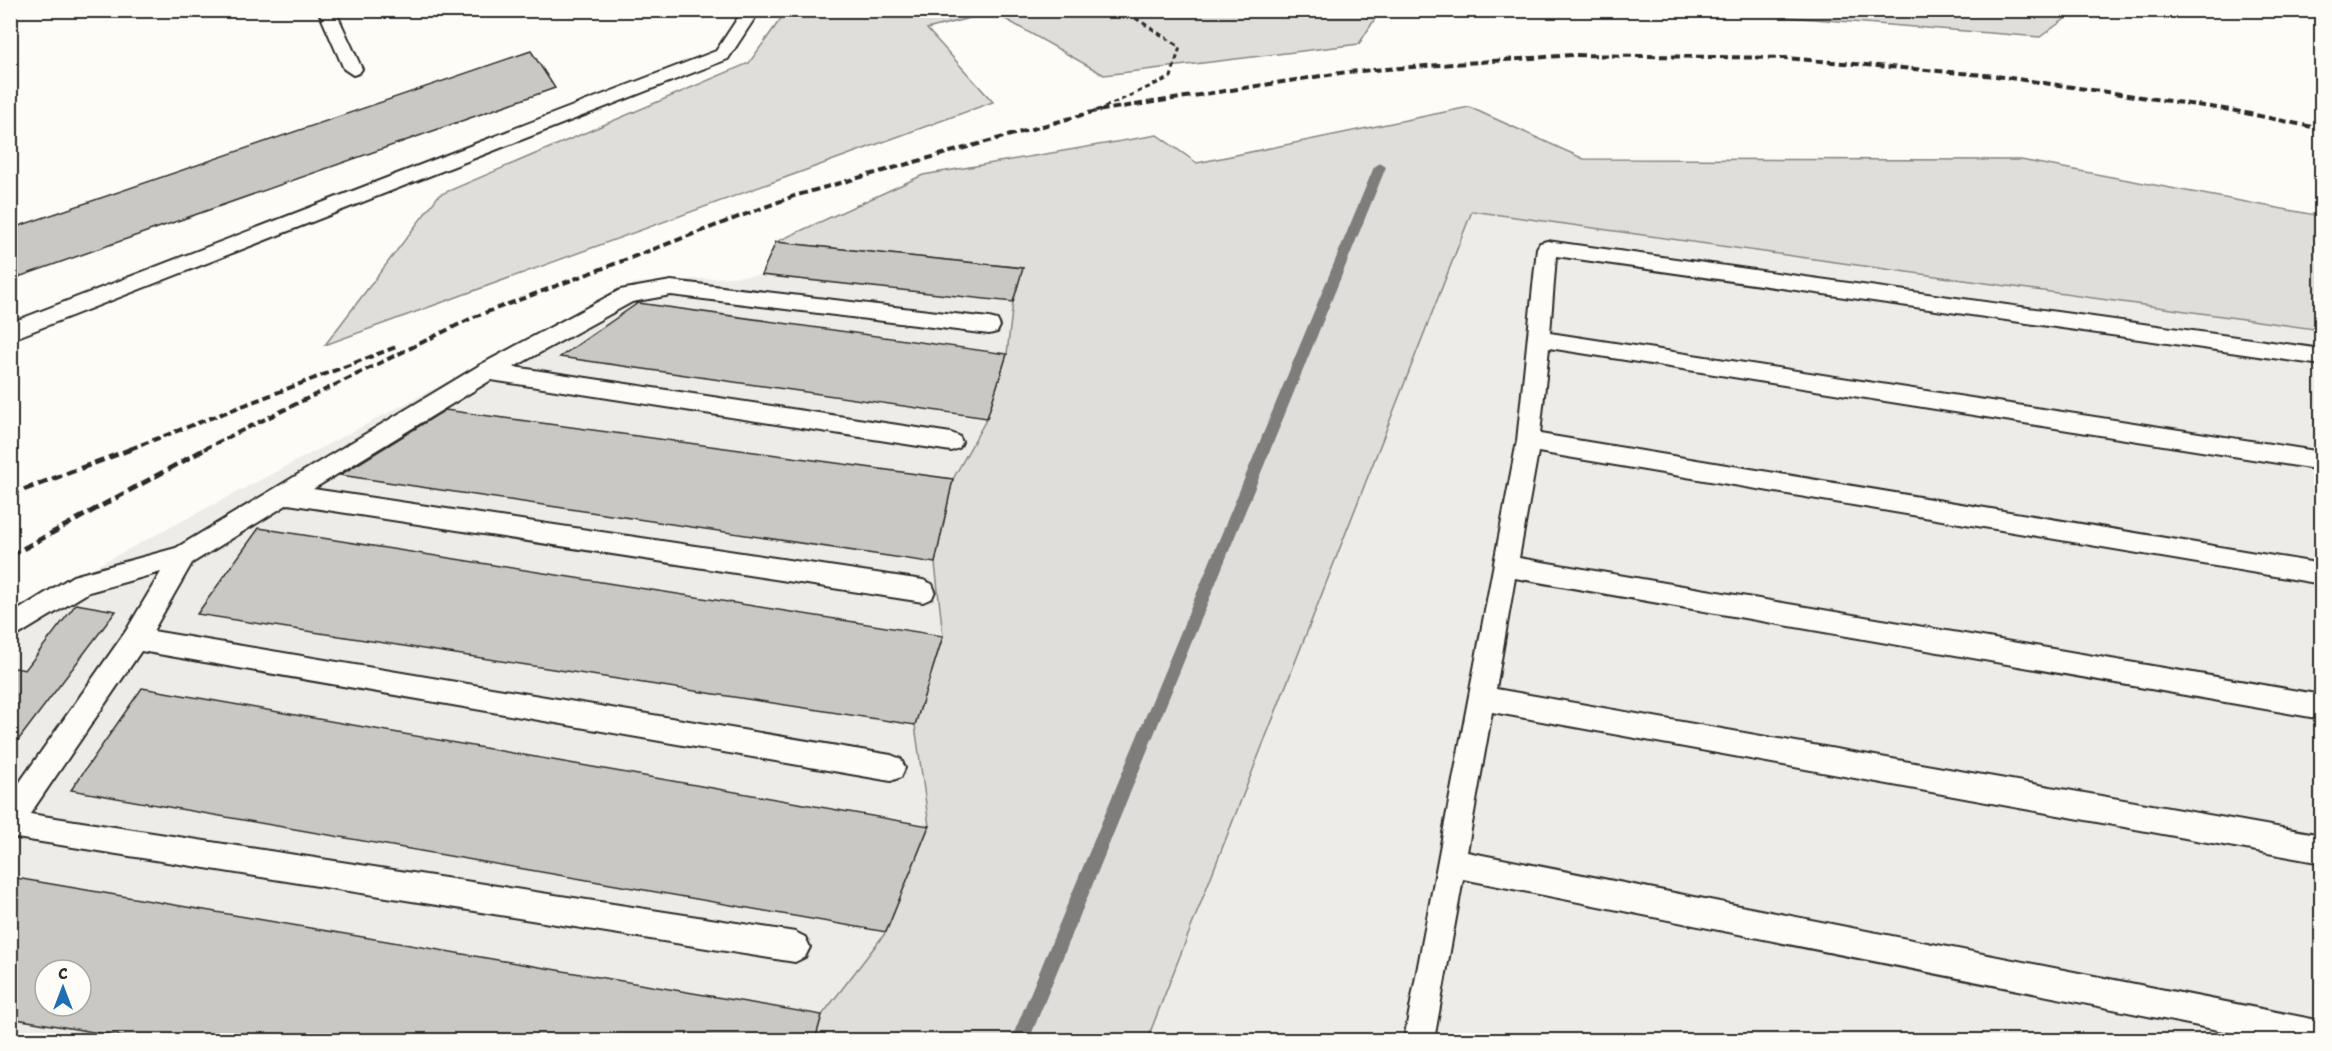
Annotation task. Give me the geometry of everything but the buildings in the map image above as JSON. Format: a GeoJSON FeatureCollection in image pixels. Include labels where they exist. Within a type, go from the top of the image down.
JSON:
{"type":"FeatureCollection","features":[{"type":"Feature","properties":{"kind":"lane"},"geometry":{"type":"LineString","coordinates":[[327,10],[353,69]]}},
{"type":"Feature","properties":{"kind":"lane"},"geometry":{"type":"LineString","coordinates":[[10,332],[722,55],[752,10]]}},
{"type":"Feature","properties":{"kind":"lane"},"geometry":{"type":"LineString","coordinates":[[1419,1041],[1528,441],[1547,248],[2322,357]]}},
{"type":"Feature","properties":{"kind":"lane"},"geometry":{"type":"LineString","coordinates":[[10,629],[82,583],[183,556],[488,370],[627,295],[671,288],[989,326]]}},
{"type":"Feature","properties":{"kind":"lane"},"geometry":{"type":"LineString","coordinates":[[1539,339],[2322,461]]}},
{"type":"Feature","properties":{"kind":"lane"},"geometry":{"type":"LineString","coordinates":[[488,370],[951,442]]}},
{"type":"Feature","properties":{"kind":"lane"},"geometry":{"type":"LineString","coordinates":[[1528,441],[2322,574]]}},
{"type":"Feature","properties":{"kind":"lane"},"geometry":{"type":"LineString","coordinates":[[282,494],[923,591]]}},
{"type":"Feature","properties":{"kind":"lane"},"geometry":{"type":"LineString","coordinates":[[183,556],[135,639],[10,822],[795,947]]}},
{"type":"Feature","properties":{"kind":"lane"},"geometry":{"type":"LineString","coordinates":[[1505,566],[2322,707]]}},
{"type":"Feature","properties":{"kind":"lane"},"geometry":{"type":"LineString","coordinates":[[135,639],[891,768]]}},
{"type":"Feature","properties":{"kind":"lane"},"geometry":{"type":"LineString","coordinates":[[1481,698],[2322,849]]}},
{"type":"Feature","properties":{"kind":"lane"},"geometry":{"type":"LineString","coordinates":[[1451,863],[2322,1036]]}},
{"type":"Feature","properties":{"kind":"path"},"geometry":{"type":"LineString","coordinates":[[1096,111],[1171,77],[1180,47],[1123,10]]}},
{"type":"Feature","properties":{"kind":"shaded area"},"geometry":{"type":"Polygon","coordinates":[[[787,10],[1380,11],[1359,44],[1104,75],[993,12],[927,29],[993,102],[325,345],[439,195],[749,63],[787,10]]]}},
{"type":"Feature","properties":{"kind":"shaded area"},"geometry":{"type":"Polygon","coordinates":[[[1771,11],[2076,11],[2040,37],[1776,16],[1771,11]]]}},
{"type":"Feature","properties":{"kind":"shaded area"},"geometry":{"type":"Polygon","coordinates":[[[1469,107],[1584,159],[2021,160],[2321,216],[2321,330],[1472,211],[1147,1040],[815,1040],[822,1015],[886,932],[929,826],[915,725],[943,636],[935,563],[953,479],[987,418],[1007,354],[1013,302],[1023,268],[776,242],[923,175],[1157,135],[1197,163],[1469,107]]]}},
{"type":"Feature","properties":{"kind":"shaded area"},"geometry":{"type":"Polygon","coordinates":[[[1472,211],[2321,330],[2321,1040],[1147,1040],[1472,211]]]}},
{"type":"Feature","properties":{"kind":"shaded area"},"geometry":{"type":"Polygon","coordinates":[[[776,242],[1023,268],[1013,302],[1007,354],[987,418],[953,479],[935,563],[943,636],[915,725],[929,826],[886,932],[822,1015],[815,1040],[11,1040],[11,611],[635,283],[761,275],[776,242]]]}},
{"type":"Feature","properties":{"kind":"waterway"},"geometry":{"type":"LineString","coordinates":[[1020,1040],[1380,167]]}},
{"type":"Feature","properties":{"kind":"railway"},"geometry":{"type":"LineString","coordinates":[[204,449],[474,317],[794,196],[1096,111],[1347,72],[1572,55],[1785,58],[1996,76],[2231,110],[2322,129]]}},
{"type":"Feature","properties":{"kind":"railway"},"geometry":{"type":"LineString","coordinates":[[130,449],[396,347]]}},
{"type":"Feature","properties":{"kind":"railway"},"geometry":{"type":"LineString","coordinates":[[10,495],[134,448]]}},
{"type":"Feature","properties":{"kind":"railway"},"geometry":{"type":"LineString","coordinates":[[10,556],[207,448]]}}]}
